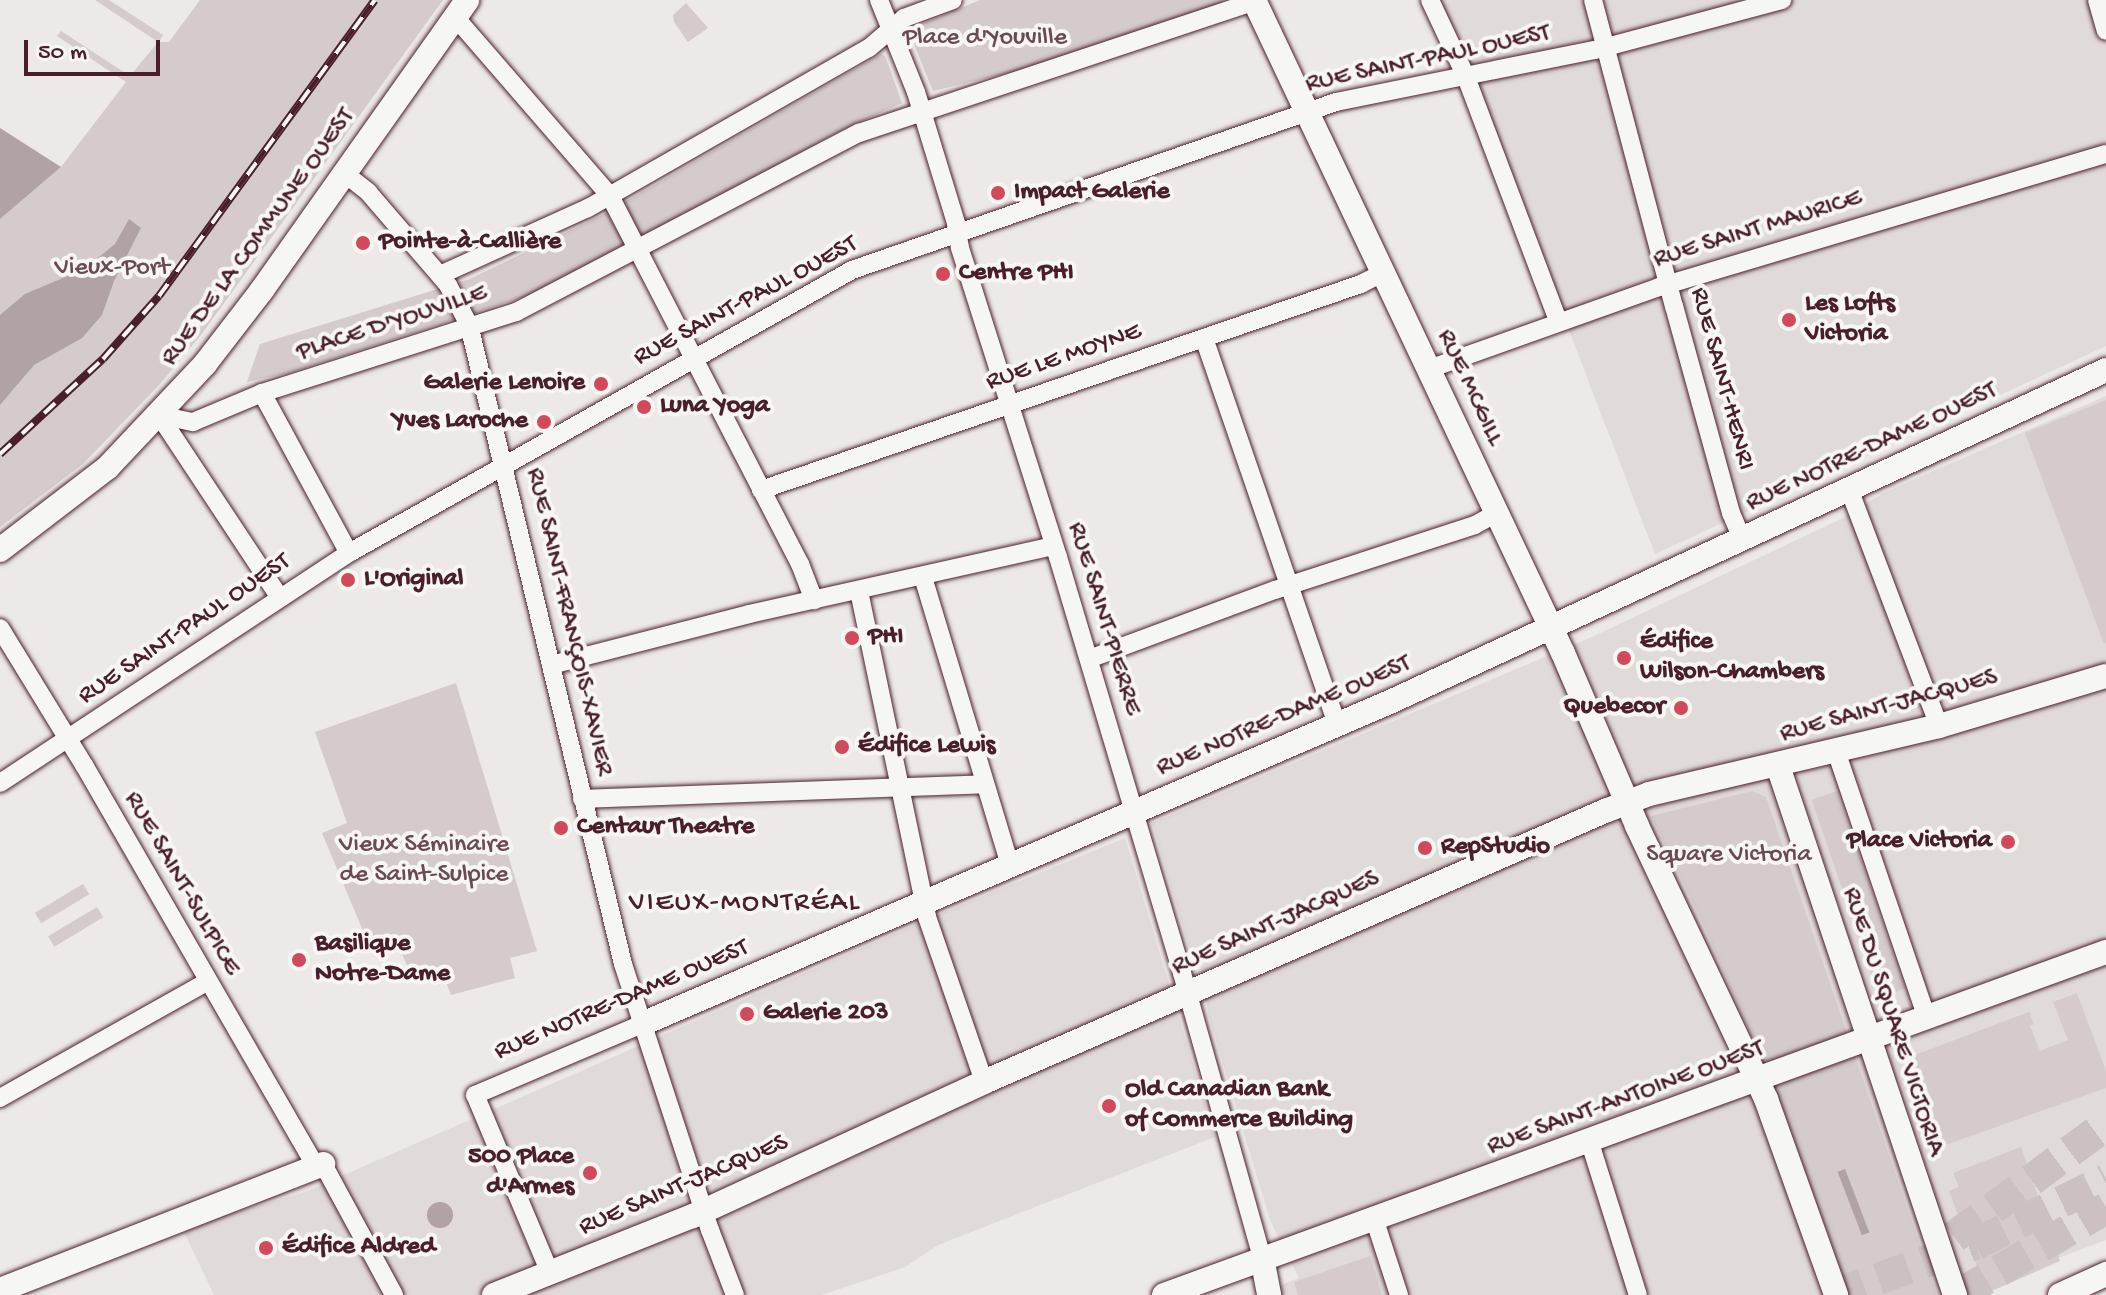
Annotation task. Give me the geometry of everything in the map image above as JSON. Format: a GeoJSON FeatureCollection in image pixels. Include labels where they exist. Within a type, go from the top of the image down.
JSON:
{"type":"FeatureCollection","features":[{"type":"Feature","properties":{"kind":"street","name":"RUE SAINT-PIERRE"},"geometry":{"type":"LineString","coordinates":[[879,0],[921,110],[1089,659],[1262,1258]]}},
{"type":"Feature","properties":{"kind":"street","name":"PLACE D'YOUVILLE"},"geometry":{"type":"LineString","coordinates":[[440,275],[610,196],[869,48],[904,18],[953,0]]}},
{"type":"Feature","properties":{"kind":"street","name":"PLACE D'YOUVILLE"},"geometry":{"type":"LineString","coordinates":[[159,415],[193,422],[262,393],[541,302],[846,139],[921,110],[1255,0]]}},
{"type":"Feature","properties":{"kind":"street","name":"RUE MCGILL"},"geometry":{"type":"LineString","coordinates":[[1255,0],[1551,627],[1628,803]]}},
{"type":"Feature","properties":{"kind":"street"},"geometry":{"type":"LineString","coordinates":[[1430,0],[1466,77],[1558,321]]}},
{"type":"Feature","properties":{"kind":"street","name":"RUE SAINT-HENRI"},"geometry":{"type":"LineString","coordinates":[[1593,0],[1731,513],[1742,539]]}},
{"type":"Feature","properties":{"kind":"street","name":"RUE SAINT-PAUL OUEST"},"geometry":{"type":"LineString","coordinates":[[0,783],[279,596],[349,553],[852,270],[1336,102],[1605,48],[1782,0]]}},
{"type":"Feature","properties":{"kind":"street"},"geometry":{"type":"LineString","coordinates":[[2097,0],[2106,31]]}},
{"type":"Feature","properties":{"kind":"street"},"geometry":{"type":"LineString","coordinates":[[461,9],[610,196],[635,250],[800,564],[814,600]]}},
{"type":"Feature","properties":{"kind":"street","name":"RUE DE LA COMMUNE OUEST"},"geometry":{"type":"LineString","coordinates":[[0,550],[108,467],[159,415],[231,332],[461,9]]}},
{"type":"Feature","properties":{"kind":"street","name":"RUE SAINT MAURICE"},"geometry":{"type":"LineString","coordinates":[[1429,369],[1668,284],[2106,154]]}},
{"type":"Feature","properties":{"kind":"street","name":"RUE SAINT-FRANÇOIS-XAVIER"},"geometry":{"type":"LineString","coordinates":[[344,173],[368,192],[440,275],[469,325],[582,799],[642,1024],[735,1295]]}},
{"type":"Feature","properties":{"kind":"street","name":"RUE LE MOYNE"},"geometry":{"type":"LineString","coordinates":[[761,490],[1204,338],[1383,273]]}},
{"type":"Feature","properties":{"kind":"street"},"geometry":{"type":"LineString","coordinates":[[1204,338],[1337,724]]}},
{"type":"Feature","properties":{"kind":"street","name":"RUE NOTRE-DAME OUEST"},"geometry":{"type":"LineString","coordinates":[[550,1273],[475,1095],[1337,724],[2106,370]]}},
{"type":"Feature","properties":{"kind":"street"},"geometry":{"type":"LineString","coordinates":[[262,393],[349,553]]}},
{"type":"Feature","properties":{"kind":"street"},"geometry":{"type":"LineString","coordinates":[[159,415],[279,596]]}},
{"type":"Feature","properties":{"kind":"street"},"geometry":{"type":"LineString","coordinates":[[1849,489],[1939,726]]}},
{"type":"Feature","properties":{"kind":"street"},"geometry":{"type":"LineString","coordinates":[[1089,659],[1289,586],[1475,525],[1497,513]]}},
{"type":"Feature","properties":{"kind":"street"},"geometry":{"type":"LineString","coordinates":[[551,665],[814,600],[1054,546]]}},
{"type":"Feature","properties":{"kind":"street"},"geometry":{"type":"LineString","coordinates":[[923,577],[1010,866]]}},
{"type":"Feature","properties":{"kind":"street"},"geometry":{"type":"LineString","coordinates":[[859,591],[924,903],[984,1082]]}},
{"type":"Feature","properties":{"kind":"street","name":"RUE SAINT-SULPICE"},"geometry":{"type":"LineString","coordinates":[[0,628],[394,1295]]}},
{"type":"Feature","properties":{"kind":"street","name":"RUE SAINT-JACQUES"},"geometry":{"type":"LineString","coordinates":[[494,1295],[705,1211],[984,1082],[1649,794],[1939,726],[2106,676]]}},
{"type":"Feature","properties":{"kind":"street"},"geometry":{"type":"LineString","coordinates":[[1836,751],[1927,1019]]}},
{"type":"Feature","properties":{"kind":"street","name":"RUE DU SQUARE VICTORIA"},"geometry":{"type":"LineString","coordinates":[[1778,766],[1955,1295]]}},
{"type":"Feature","properties":{"kind":"street"},"geometry":{"type":"LineString","coordinates":[[582,799],[983,784]]}},
{"type":"Feature","properties":{"kind":"street"},"geometry":{"type":"LineString","coordinates":[[1628,803],[1757,1080],[1836,1295]]}},
{"type":"Feature","properties":{"kind":"street","name":"RUE SAINT-ANTOINE OUEST"},"geometry":{"type":"LineString","coordinates":[[1164,1295],[1590,1143],[2106,952]]}},
{"type":"Feature","properties":{"kind":"street"},"geometry":{"type":"LineString","coordinates":[[0,1098],[207,982]]}},
{"type":"Feature","properties":{"kind":"street"},"geometry":{"type":"LineString","coordinates":[[1590,1143],[1638,1295]]}},
{"type":"Feature","properties":{"kind":"street"},"geometry":{"type":"LineString","coordinates":[[0,1290],[320,1166]]}},
{"type":"Feature","properties":{"kind":"street"},"geometry":{"type":"LineString","coordinates":[[1375,1221],[1399,1295]]}},
{"type":"Feature","properties":{"kind":"street"},"geometry":{"type":"LineString","coordinates":[[1262,1258],[1269,1295]]}},
{"type":"Feature","properties":{"kind":"street"},"geometry":{"type":"LineString","coordinates":[[2060,1295],[2106,1274]]}},
{"type":"Feature","properties":{"kind":"shaded area"},"geometry":{"type":"Polygon","coordinates":[[[1422,0],[2106,0],[2106,346],[1655,554],[1468,68],[1453,71],[1422,0]]]}},
{"type":"Feature","properties":{"kind":"shaded area"},"geometry":{"type":"Polygon","coordinates":[[[0,128],[61,167],[0,219],[0,128]]]}},
{"type":"Feature","properties":{"kind":"shaded area"},"geometry":{"type":"Polygon","coordinates":[[[129,219],[141,228],[114,281],[102,315],[82,338],[34,365],[0,405],[0,315],[25,294],[84,269],[115,244],[129,219]]]}},
{"type":"Feature","properties":{"kind":"shaded area"},"geometry":{"type":"Polygon","coordinates":[[[2106,396],[2106,1240],[1960,1295],[1255,1295],[1299,1278],[1270,1220],[1209,1017],[1200,965],[1194,964],[1152,823],[1592,637],[1843,518],[1883,493],[2106,396]]]}},
{"type":"Feature","properties":{"kind":"shaded area"},"geometry":{"type":"Polygon","coordinates":[[[1125,838],[1215,1137],[938,1245],[905,1267],[822,1295],[214,1295],[182,1228],[305,1192],[937,915],[1125,838]]]}},
{"type":"Feature","properties":{"kind":"shaded area"},"geometry":{"type":"Polygon","coordinates":[[[1845,1169],[1869,1232],[1862,1235],[1838,1172],[1845,1169]]]}},
{"type":"Feature","properties":{"kind":"shaded area"},"geometry":{"type":"Polygon","coordinates":[[[440,1202],[449,1206],[453,1215],[449,1224],[440,1228],[431,1224],[427,1215],[431,1206],[440,1202]]]}},
{"type":"Feature","properties":{"kind":"green space","name":"Vieux-Port"},"geometry":{"type":"Polygon","coordinates":[[[95,0],[109,0],[163,35],[159,42],[169,42],[200,0],[443,0],[201,335],[160,384],[84,463],[0,527],[0,219],[61,167],[126,82],[57,36],[61,31],[130,76],[158,42],[95,0]]]}},
{"type":"Feature","properties":{"kind":"green space","name":"Place d'Youville"},"geometry":{"type":"Polygon","coordinates":[[[980,0],[1223,0],[1219,5],[1029,68],[933,91],[912,39],[912,28],[980,0]]]}},
{"type":"Feature","properties":{"kind":"green space"},"geometry":{"type":"Polygon","coordinates":[[[686,3],[708,28],[688,42],[674,22],[673,15],[686,3]]]}},
{"type":"Feature","properties":{"kind":"green space"},"geometry":{"type":"Polygon","coordinates":[[[881,54],[885,56],[902,103],[844,129],[542,291],[289,373],[247,382],[260,344],[470,279],[604,214],[881,54]]]}},
{"type":"Feature","properties":{"kind":"green space"},"geometry":{"type":"Polygon","coordinates":[[[2106,400],[2106,643],[2104,644],[2025,433],[2106,400]]]}},
{"type":"Feature","properties":{"kind":"green space","name":"Vieux Séminaire de Saint-Sulpice"},"geometry":{"type":"Polygon","coordinates":[[[456,683],[537,951],[510,958],[515,978],[451,995],[442,971],[413,979],[399,947],[374,957],[322,833],[347,823],[315,732],[456,683]]]}},
{"type":"Feature","properties":{"kind":"green space","name":"Square Victoria"},"geometry":{"type":"Polygon","coordinates":[[[1752,791],[1766,797],[1937,1295],[1850,1295],[1784,1112],[1704,926],[1651,816],[1752,791]]]}},
{"type":"Feature","properties":{"kind":"green space"},"geometry":{"type":"Polygon","coordinates":[[[1837,791],[1905,989],[1880,997],[1811,800],[1837,791]]]}},
{"type":"Feature","properties":{"kind":"green space"},"geometry":{"type":"Polygon","coordinates":[[[83,884],[89,894],[41,923],[35,913],[83,884]]]}},
{"type":"Feature","properties":{"kind":"green space"},"geometry":{"type":"Polygon","coordinates":[[[97,907],[103,917],[54,947],[48,936],[97,907]]]}},
{"type":"Feature","properties":{"kind":"green space"},"geometry":{"type":"Polygon","coordinates":[[[2077,993],[2106,1071],[2106,1088],[1934,1149],[1904,1065],[1907,1058],[2029,1012],[2034,1024],[2030,1026],[2040,1051],[2068,1040],[2053,1002],[2077,993]]]}},
{"type":"Feature","properties":{"kind":"green space"},"geometry":{"type":"Polygon","coordinates":[[[2021,1147],[2060,1261],[1987,1293],[1949,1191],[1959,1187],[1953,1173],[2021,1147]]]}},
{"type":"Feature","properties":{"kind":"green space"},"geometry":{"type":"Polygon","coordinates":[[[1370,1256],[1382,1295],[1298,1295],[1294,1282],[1370,1256]]]}},
{"type":"Feature","properties":{"kind":"tunnel"},"geometry":{"type":"LineString","coordinates":[[1954,1237],[2106,1125]]}},
{"type":"Feature","properties":{"kind":"tunnel"},"geometry":{"type":"LineString","coordinates":[[1833,1295],[1975,1244],[2106,1180]]}},
{"type":"Feature","properties":{"kind":"tunnel"},"geometry":{"type":"LineString","coordinates":[[1958,1295],[2106,1208]]}},
{"type":"Feature","properties":{"kind":"railway"},"geometry":{"type":"LineString","coordinates":[[0,454],[103,359],[159,296],[375,0]]}},
{"type":"Feature","properties":{"kind":"place","name":"Impact Galerie"},"geometry":{"type":"Point","coordinates":[998,193]}},
{"type":"Feature","properties":{"kind":"place","name":"Pointe-à-Callière"},"geometry":{"type":"Point","coordinates":[363,243]}},
{"type":"Feature","properties":{"kind":"place","name":"Centre PHI"},"geometry":{"type":"Point","coordinates":[943,274]}},
{"type":"Feature","properties":{"kind":"place","name":"Les Lofts Victoria"},"geometry":{"type":"Point","coordinates":[1789,320]}},
{"type":"Feature","properties":{"kind":"place","name":"Galerie Lenoire"},"geometry":{"type":"Point","coordinates":[601,384]}},
{"type":"Feature","properties":{"kind":"place","name":"Luna Yoga"},"geometry":{"type":"Point","coordinates":[644,407]}},
{"type":"Feature","properties":{"kind":"place","name":"Yves Laroche"},"geometry":{"type":"Point","coordinates":[544,422]}},
{"type":"Feature","properties":{"kind":"place","name":"L'Original"},"geometry":{"type":"Point","coordinates":[348,580]}},
{"type":"Feature","properties":{"kind":"place","name":"PHI"},"geometry":{"type":"Point","coordinates":[852,638]}},
{"type":"Feature","properties":{"kind":"place","name":"Édifice Wilson-Chambers"},"geometry":{"type":"Point","coordinates":[1624,658]}},
{"type":"Feature","properties":{"kind":"place","name":"Quebecor"},"geometry":{"type":"Point","coordinates":[1681,708]}},
{"type":"Feature","properties":{"kind":"place","name":"Édifice Lewis"},"geometry":{"type":"Point","coordinates":[842,747]}},
{"type":"Feature","properties":{"kind":"place","name":"Centaur Theatre"},"geometry":{"type":"Point","coordinates":[561,828]}},
{"type":"Feature","properties":{"kind":"place","name":"Place Victoria"},"geometry":{"type":"Point","coordinates":[2008,842]}},
{"type":"Feature","properties":{"kind":"place","name":"RepStudio"},"geometry":{"type":"Point","coordinates":[1425,848]}},
{"type":"Feature","properties":{"kind":"place","name":"Basilique Notre-Dame"},"geometry":{"type":"Point","coordinates":[299,960]}},
{"type":"Feature","properties":{"kind":"place","name":"Galerie 203"},"geometry":{"type":"Point","coordinates":[747,1014]}},
{"type":"Feature","properties":{"kind":"place","name":"Old Canadian Bank of Commerce Building"},"geometry":{"type":"Point","coordinates":[1109,1106]}},
{"type":"Feature","properties":{"kind":"place","name":"500 Place d'Armes"},"geometry":{"type":"Point","coordinates":[590,1173]}},
{"type":"Feature","properties":{"kind":"place","name":"Édifice Aldred"},"geometry":{"type":"Point","coordinates":[266,1248]}},
{"type":"Feature","properties":{"kind":"district","name":"VIEUX-MONTRÉAL"},"geometry":{"type":"Point","coordinates":[745,904]}}]}
